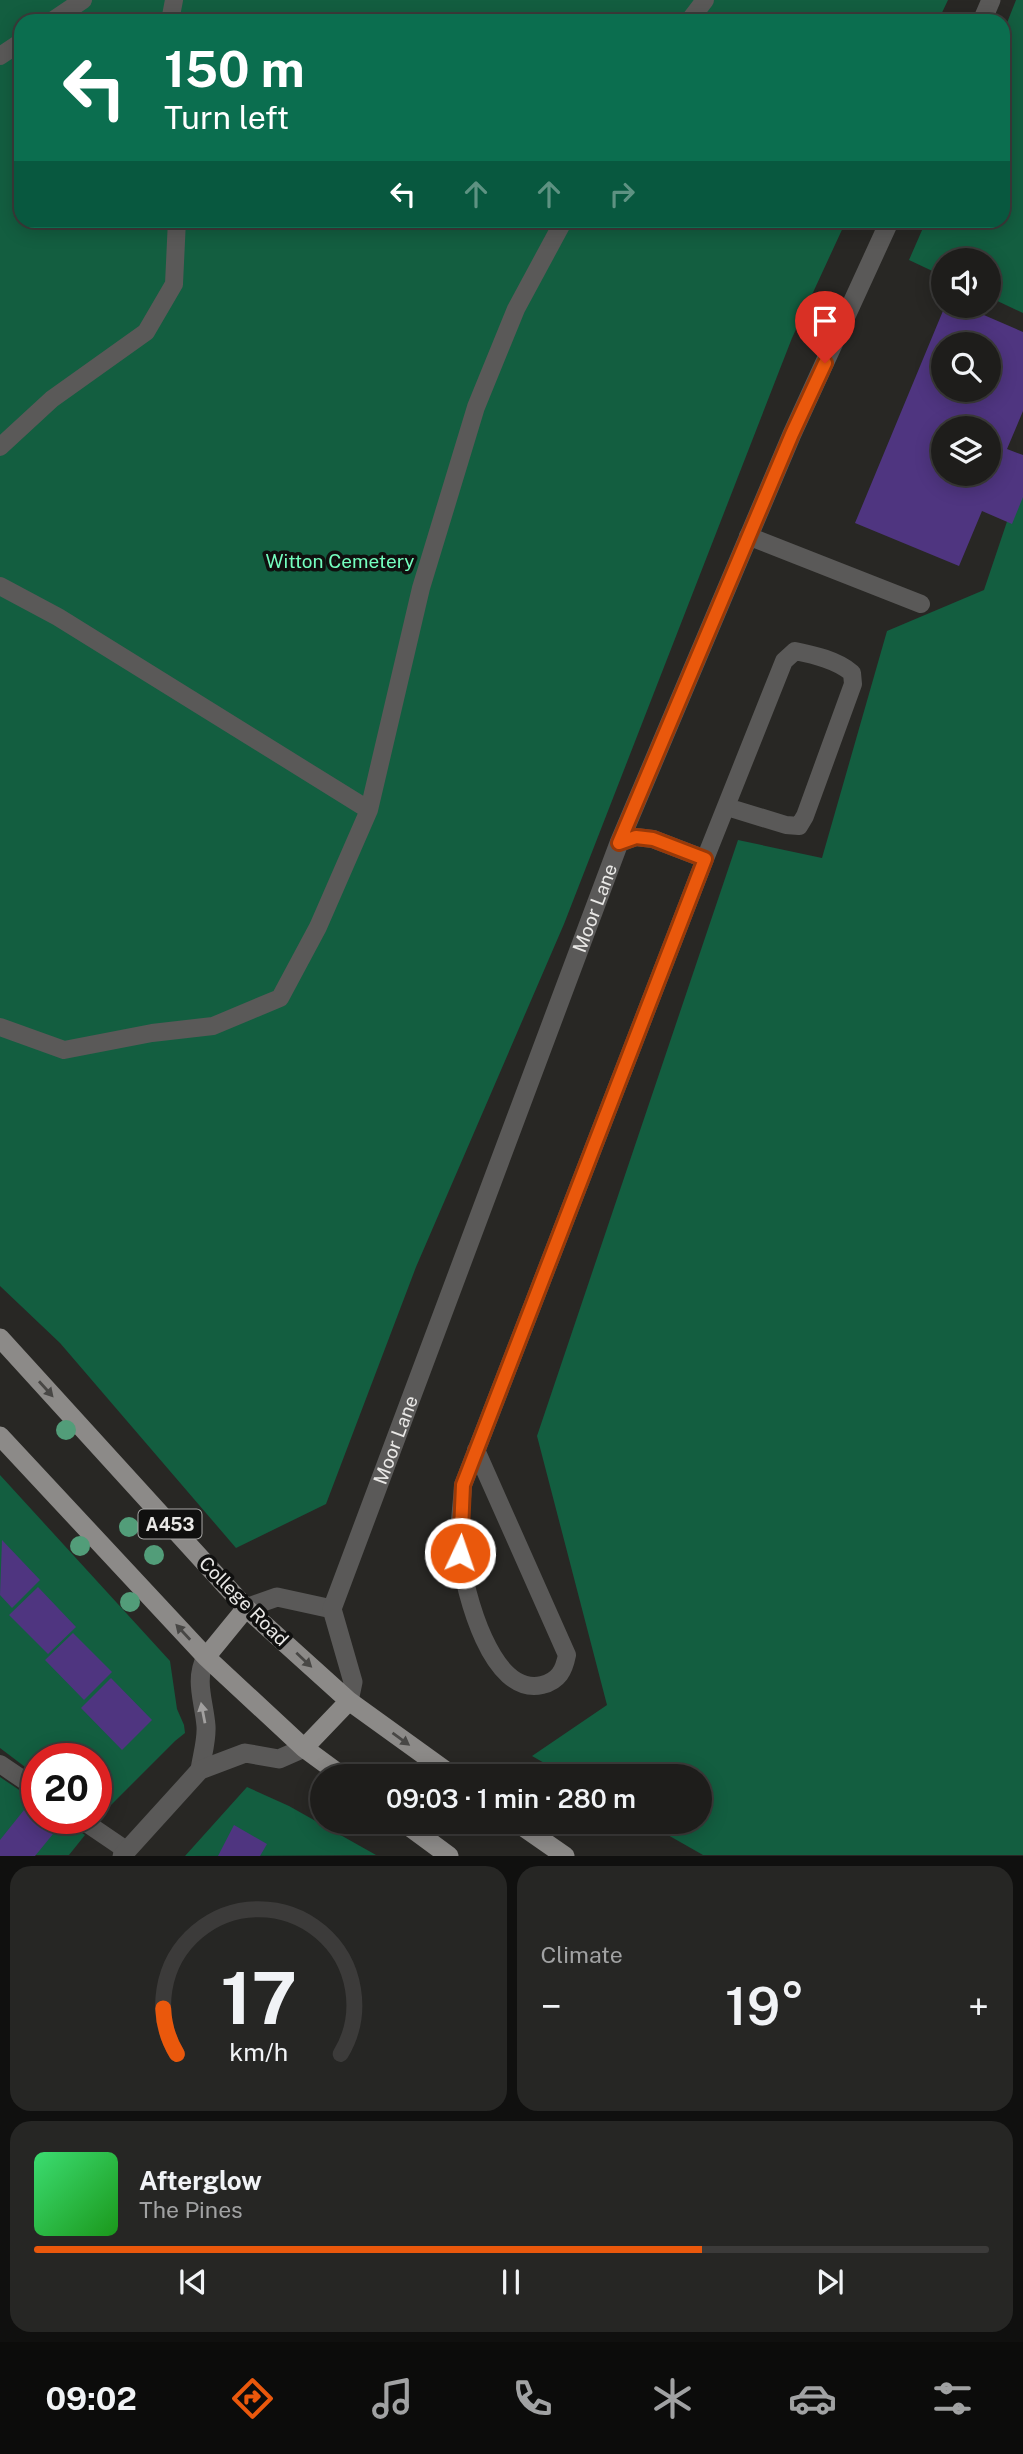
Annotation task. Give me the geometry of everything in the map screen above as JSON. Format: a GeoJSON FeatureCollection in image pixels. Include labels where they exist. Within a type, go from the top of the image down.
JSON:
{"type":"FeatureCollection","features":[{"type":"Feature","properties":{"kind":"main road","name":"College Road"},"geometry":{"type":"LineString","coordinates":[[0,1338],[246,1608],[349,1701],[436,1764]]}},
{"type":"Feature","properties":{"kind":"main road"},"geometry":{"type":"LineString","coordinates":[[0,1436],[206,1657],[304,1748],[326,1764]]}},
{"type":"Feature","properties":{"kind":"main road"},"geometry":{"type":"LineString","coordinates":[[206,1657],[246,1608]]}},
{"type":"Feature","properties":{"kind":"main road"},"geometry":{"type":"LineString","coordinates":[[304,1748],[349,1701]]}},
{"type":"Feature","properties":{"kind":"main road"},"geometry":{"type":"LineString","coordinates":[[419,1834],[449,1856]]}},
{"type":"Feature","properties":{"kind":"main road"},"geometry":{"type":"LineString","coordinates":[[533,1834],[565,1856]]}},
{"type":"Feature","properties":{"kind":"street","name":"Moor Lane"},"geometry":{"type":"LineString","coordinates":[[332,1609],[619,843],[792,434],[887,228]]}},
{"type":"Feature","properties":{"kind":"street"},"geometry":{"type":"LineString","coordinates":[[246,1608],[277,1597],[332,1609],[353,1682],[349,1701]]}},
{"type":"Feature","properties":{"kind":"street"},"geometry":{"type":"LineString","coordinates":[[200,1770],[206,1728],[200,1696],[200,1669],[206,1657]]}},
{"type":"Feature","properties":{"kind":"street"},"geometry":{"type":"LineString","coordinates":[[124,1853],[200,1770],[245,1753],[279,1759],[304,1748]]}},
{"type":"Feature","properties":{"kind":"lane"},"geometry":{"type":"LineString","coordinates":[[62,14],[83,0]]}},
{"type":"Feature","properties":{"kind":"lane"},"geometry":{"type":"LineString","coordinates":[[694,14],[705,0]]}},
{"type":"Feature","properties":{"kind":"lane"},"geometry":{"type":"LineString","coordinates":[[0,447],[52,399],[146,332],[174,284],[177,228]]}},
{"type":"Feature","properties":{"kind":"lane"},"geometry":{"type":"LineString","coordinates":[[0,1027],[64,1050],[152,1033],[214,1026],[280,998],[318,927],[369,810],[421,588],[476,407],[516,309],[560,228]]}},
{"type":"Feature","properties":{"kind":"lane"},"geometry":{"type":"LineString","coordinates":[[748,536],[921,604]]}},
{"type":"Feature","properties":{"kind":"lane"},"geometry":{"type":"LineString","coordinates":[[0,586],[58,617],[369,810]]}},
{"type":"Feature","properties":{"kind":"lane"},"geometry":{"type":"LineString","coordinates":[[476,1450],[567,1655],[564,1672],[550,1683],[533,1687],[518,1684],[495,1661],[477,1625],[460,1553],[463,1485],[476,1450],[705,859],[784,661],[795,651],[845,667],[852,673],[853,684],[799,826],[786,825],[727,807]]}},
{"type":"Feature","properties":{"kind":"lane"},"geometry":{"type":"LineString","coordinates":[[619,843],[636,837],[653,839],[705,859]]}},
{"type":"Feature","properties":{"kind":"lane"},"geometry":{"type":"LineString","coordinates":[[0,1764],[21,1778]]}},
{"type":"Feature","properties":{"kind":"lane"},"geometry":{"type":"LineString","coordinates":[[100,1834],[124,1853]]}},
{"type":"Feature","properties":{"kind":"green space","name":"Witton Cemetery"},"geometry":{"type":"Polygon","coordinates":[[[0,0],[948,0],[941,14],[14,14],[14,228],[843,228],[792,338],[564,924],[416,1267],[326,1504],[236,1548],[60,1343],[0,1286],[0,0]]]}},
{"type":"Feature","properties":{"kind":"green space"},"geometry":{"type":"Polygon","coordinates":[[[1016,0],[1023,0],[1023,313],[1001,303],[1001,248],[931,248],[931,270],[909,260],[923,228],[1010,228],[1010,15],[1016,0]]]}},
{"type":"Feature","properties":{"kind":"green space"},"geometry":{"type":"Polygon","coordinates":[[[1023,474],[1023,1855],[703,1855],[666,1834],[712,1834],[712,1764],[546,1764],[532,1756],[607,1705],[537,1436],[738,840],[822,858],[887,631],[984,590],[1023,474]]]}},
{"type":"Feature","properties":{"kind":"green space"},"geometry":{"type":"Polygon","coordinates":[[[0,1475],[170,1661],[177,1709],[185,1733],[112,1804],[112,1743],[21,1743],[21,1764],[0,1748],[0,1475]]]}},
{"type":"Feature","properties":{"kind":"green space"},"geometry":{"type":"Polygon","coordinates":[[[0,1777],[21,1791],[21,1834],[85,1835],[69,1855],[0,1855],[0,1777]]]}},
{"type":"Feature","properties":{"kind":"green space"},"geometry":{"type":"Polygon","coordinates":[[[247,1787],[310,1818],[310,1834],[339,1834],[376,1855],[185,1856],[247,1787]]]}},
{"type":"Feature","properties":{"kind":"building"},"geometry":{"type":"Polygon","coordinates":[[[940,318],[991,318],[1023,332],[1023,411],[1007,449],[1023,455],[1023,497],[1012,524],[982,511],[959,566],[855,523],[931,340],[931,402],[1001,402],[1001,332],[934,332],[940,318]]]}},
{"type":"Feature","properties":{"kind":"building"},"geometry":{"type":"Polygon","coordinates":[[[2,1540],[40,1580],[12,1608],[0,1595],[2,1540]]]}},
{"type":"Feature","properties":{"kind":"building"},"geometry":{"type":"Polygon","coordinates":[[[38,1587],[76,1627],[48,1654],[9,1615],[38,1587]]]}},
{"type":"Feature","properties":{"kind":"building"},"geometry":{"type":"Polygon","coordinates":[[[73,1633],[112,1672],[84,1700],[45,1660],[73,1633]]]}},
{"type":"Feature","properties":{"kind":"building"},"geometry":{"type":"Polygon","coordinates":[[[111,1678],[152,1720],[122,1750],[81,1708],[111,1678]]]}},
{"type":"Feature","properties":{"kind":"building"},"geometry":{"type":"Polygon","coordinates":[[[21,1814],[21,1834],[53,1834],[35,1856],[0,1856],[0,1840],[21,1814]]]}},
{"type":"Feature","properties":{"kind":"building"},"geometry":{"type":"Polygon","coordinates":[[[234,1825],[267,1844],[260,1856],[218,1856],[234,1825]]]}},
{"type":"Feature","properties":{"kind":"route"},"geometry":{"type":"LineString","coordinates":[[460,1553],[463,1485],[705,859],[653,839],[636,837],[619,843],[792,434],[825,363]]}}]}
